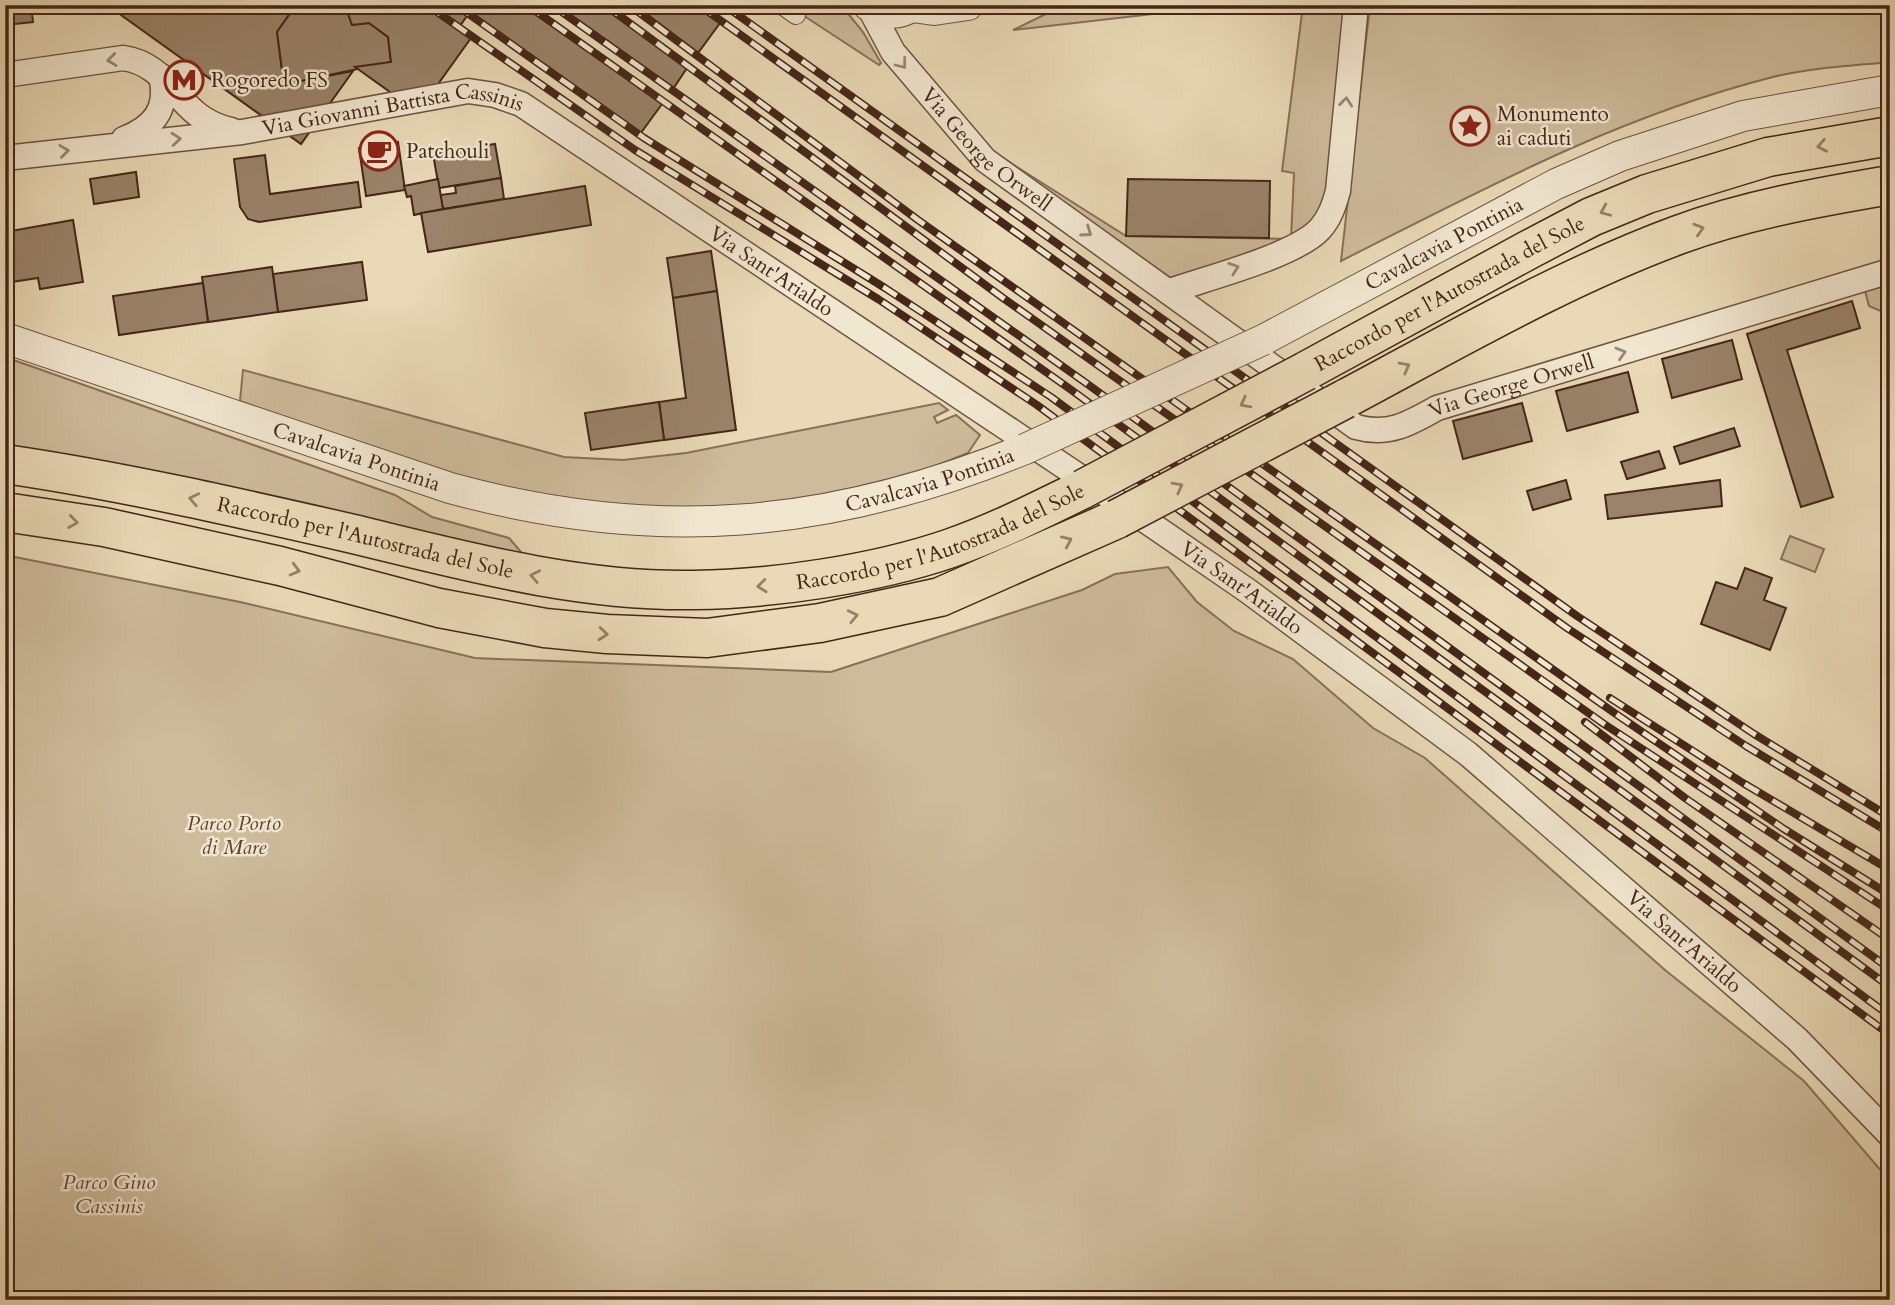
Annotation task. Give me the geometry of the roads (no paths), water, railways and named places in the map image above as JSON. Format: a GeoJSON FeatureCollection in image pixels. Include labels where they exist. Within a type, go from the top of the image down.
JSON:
{"type":"FeatureCollection","features":[{"type":"Feature","properties":{"kind":"highway","name":"Raccordo per l'Autostrada del Sole"},"geometry":{"type":"LineString","coordinates":[[14,464],[203,501],[547,578],[645,589],[693,590],[806,580],[949,548],[1016,522],[1306,371],[1542,242],[1647,194],[1768,157],[1890,136]]}},
{"type":"Feature","properties":{"kind":"highway","name":"Raccordo per l'Autostrada del Sole"},"geometry":{"type":"LineString","coordinates":[[5,512],[104,527],[279,566],[439,608],[545,628],[607,634],[708,638],[820,623],[940,597],[1117,519],[1544,294],[1680,234],[1758,211],[1890,184]]}},
{"type":"Feature","properties":{"kind":"street"},"geometry":{"type":"LineString","coordinates":[[868,5],[890,14],[913,6],[934,10],[968,5]]}},
{"type":"Feature","properties":{"kind":"street","name":"Via George Orwell"},"geometry":{"type":"LineString","coordinates":[[868,5],[893,52],[973,149],[1356,427],[1371,431],[1403,427],[1437,408],[1890,271]]}},
{"type":"Feature","properties":{"kind":"street"},"geometry":{"type":"LineString","coordinates":[[1170,291],[1292,248],[1321,228],[1332,212],[1338,191],[1356,5]]}},
{"type":"Feature","properties":{"kind":"street","name":"Via Giovanni Battista Cassinis"},"geometry":{"type":"LineString","coordinates":[[5,75],[123,58],[145,64],[162,76],[192,113],[211,124],[242,132]]}},
{"type":"Feature","properties":{"kind":"street","name":"Via Giovanni Battista Cassinis"},"geometry":{"type":"LineString","coordinates":[[111,145],[146,129],[157,119],[165,99],[162,76]]}},
{"type":"Feature","properties":{"kind":"street","name":"Cavalcavia Pontinia"},"geometry":{"type":"LineString","coordinates":[[5,338],[450,488],[517,506],[622,521],[719,521],[833,508],[918,488],[1025,449],[1263,340],[1556,184],[1620,156],[1743,116],[1890,90]]}},
{"type":"Feature","properties":{"kind":"street","name":"Via Giovanni Battista Cassinis"},"geometry":{"type":"LineString","coordinates":[[5,158],[242,132],[467,91],[508,98],[539,114]]}},
{"type":"Feature","properties":{"kind":"street","name":"Via Sant'Arialdo"},"geometry":{"type":"LineString","coordinates":[[539,114],[1248,590],[1468,754],[1797,1039],[1890,1135]]}},
{"type":"Feature","properties":{"kind":"railway"},"geometry":{"type":"LineString","coordinates":[[427,5],[635,150],[878,299],[1037,405],[1890,1035]]}},
{"type":"Feature","properties":{"kind":"railway"},"geometry":{"type":"LineString","coordinates":[[456,5],[644,138],[885,288],[1051,397],[1890,1016]]}},
{"type":"Feature","properties":{"kind":"railway"},"geometry":{"type":"LineString","coordinates":[[527,5],[1070,389],[1890,987]]}},
{"type":"Feature","properties":{"kind":"railway"},"geometry":{"type":"LineString","coordinates":[[552,5],[1086,383],[1890,969]]}},
{"type":"Feature","properties":{"kind":"railway"},"geometry":{"type":"LineString","coordinates":[[605,5],[1003,298],[1604,724],[1890,911]]}},
{"type":"Feature","properties":{"kind":"railway"},"geometry":{"type":"LineString","coordinates":[[629,5],[918,220],[1613,712],[1784,829],[1890,895]]}},
{"type":"Feature","properties":{"kind":"railway"},"geometry":{"type":"LineString","coordinates":[[699,5],[1567,628],[1746,746],[1890,833]]}},
{"type":"Feature","properties":{"kind":"railway"},"geometry":{"type":"LineString","coordinates":[[724,5],[1577,616],[1754,734],[1890,817]]}},
{"type":"Feature","properties":{"kind":"railway"},"geometry":{"type":"LineString","coordinates":[[1610,698],[1743,783],[1890,870]]}},
{"type":"Feature","properties":{"kind":"railway"},"geometry":{"type":"LineString","coordinates":[[1585,722],[1685,798],[1890,940]]}},
{"type":"Feature","properties":{"kind":"place","name":"Rogoredo FS"},"geometry":{"type":"Point","coordinates":[184,80]}},
{"type":"Feature","properties":{"kind":"place","name":"Monumento ai caduti"},"geometry":{"type":"Point","coordinates":[1470,126]}},
{"type":"Feature","properties":{"kind":"place","name":"Patchouli"},"geometry":{"type":"Point","coordinates":[379,151]}},
{"type":"Feature","properties":{"kind":"park label","name":"Parco Porto di Mare"},"geometry":{"type":"Point","coordinates":[234,835]}},
{"type":"Feature","properties":{"kind":"park label","name":"Parco Gino Cassinis"},"geometry":{"type":"Point","coordinates":[109,1194]}}]}
